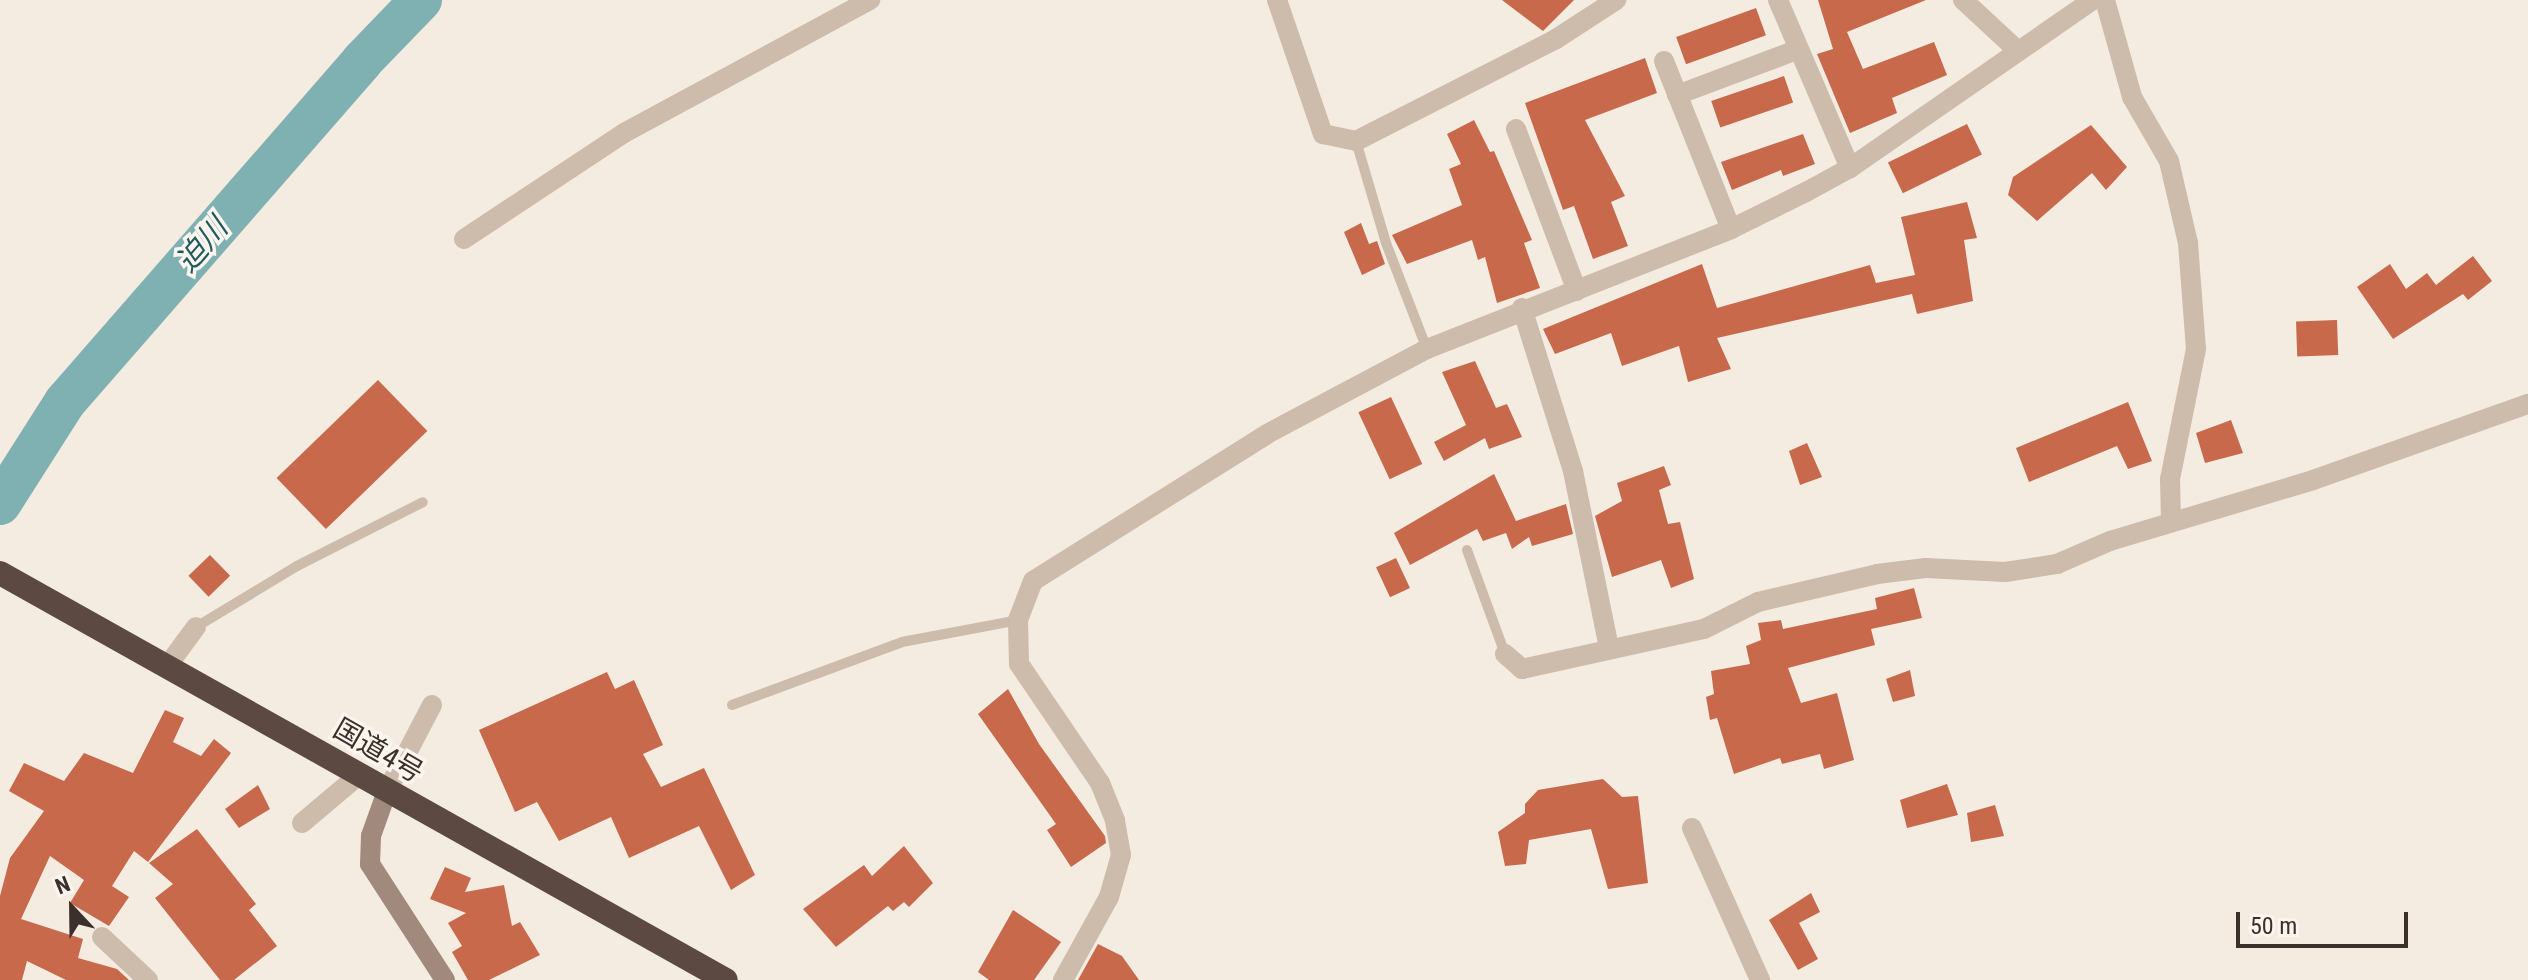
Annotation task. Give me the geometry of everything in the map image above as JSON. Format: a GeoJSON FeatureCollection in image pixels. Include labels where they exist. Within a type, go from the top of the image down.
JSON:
{"type":"FeatureCollection","features":[{"type":"Feature","properties":{"kind":"highway","name":"国道4号"},"geometry":{"type":"LineString","coordinates":[[0,573],[98,625],[726,980]]}},
{"type":"Feature","properties":{"kind":"street"},"geometry":{"type":"LineString","coordinates":[[464,239],[624,133],[870,0]]}},
{"type":"Feature","properties":{"kind":"street"},"geometry":{"type":"LineString","coordinates":[[1277,0],[1323,134],[1356,141],[1556,39],[1616,0]]}},
{"type":"Feature","properties":{"kind":"street"},"geometry":{"type":"LineString","coordinates":[[1778,0],[1850,168]]}},
{"type":"Feature","properties":{"kind":"street"},"geometry":{"type":"LineString","coordinates":[[1963,0],[2017,50]]}},
{"type":"Feature","properties":{"kind":"street"},"geometry":{"type":"LineString","coordinates":[[1063,980],[1109,897],[1121,855],[1115,820],[1100,783],[1019,664],[1018,620],[1033,581],[1267,434],[1427,349],[1522,308],[1577,291],[1731,229],[1850,168],[2093,0]]}},
{"type":"Feature","properties":{"kind":"street"},"geometry":{"type":"LineString","coordinates":[[2105,0],[2132,97],[2169,161],[2188,243],[2196,349],[2170,479],[2171,521]]}},
{"type":"Feature","properties":{"kind":"street"},"geometry":{"type":"LineString","coordinates":[[1677,95],[1797,50]]}},
{"type":"Feature","properties":{"kind":"street"},"geometry":{"type":"LineString","coordinates":[[1664,61],[1731,229]]}},
{"type":"Feature","properties":{"kind":"street"},"geometry":{"type":"LineString","coordinates":[[1516,129],[1577,291]]}},
{"type":"Feature","properties":{"kind":"street"},"geometry":{"type":"LineString","coordinates":[[1522,308],[1573,471],[1609,648]]}},
{"type":"Feature","properties":{"kind":"street"},"geometry":{"type":"LineString","coordinates":[[1505,654],[1522,669],[1704,629],[1758,602],[1846,580],[1926,568],[2005,572],[2057,564],[2171,521],[2313,480],[2528,404]]}},
{"type":"Feature","properties":{"kind":"street"},"geometry":{"type":"LineString","coordinates":[[168,665],[196,627]]}},
{"type":"Feature","properties":{"kind":"street"},"geometry":{"type":"LineString","coordinates":[[432,705],[387,791],[371,836],[370,864],[445,980]]}},
{"type":"Feature","properties":{"kind":"street"},"geometry":{"type":"LineString","coordinates":[[302,823],[359,775]]}},
{"type":"Feature","properties":{"kind":"street"},"geometry":{"type":"LineString","coordinates":[[1692,828],[1760,980]]}},
{"type":"Feature","properties":{"kind":"street"},"geometry":{"type":"LineString","coordinates":[[102,937],[148,980]]}},
{"type":"Feature","properties":{"kind":"lane"},"geometry":{"type":"LineString","coordinates":[[1356,141],[1386,243],[1427,349]]}},
{"type":"Feature","properties":{"kind":"lane"},"geometry":{"type":"LineString","coordinates":[[196,627],[297,566],[423,502]]}},
{"type":"Feature","properties":{"kind":"lane"},"geometry":{"type":"LineString","coordinates":[[1467,550],[1505,654]]}},
{"type":"Feature","properties":{"kind":"lane"},"geometry":{"type":"LineString","coordinates":[[732,705],[902,642],[1018,620]]}},
{"type":"Feature","properties":{"kind":"building"},"geometry":{"type":"Polygon","coordinates":[[[1502,0],[1574,0],[1543,31],[1502,0]]]}},
{"type":"Feature","properties":{"kind":"building"},"geometry":{"type":"Polygon","coordinates":[[[1818,0],[1926,0],[1847,32],[1863,69],[1934,42],[1947,75],[1892,98],[1897,113],[1850,133],[1817,54],[1833,49],[1818,0]]]}},
{"type":"Feature","properties":{"kind":"building"},"geometry":{"type":"Polygon","coordinates":[[[1756,8],[1766,35],[1686,64],[1676,37],[1756,8]]]}},
{"type":"Feature","properties":{"kind":"building"},"geometry":{"type":"Polygon","coordinates":[[[1645,58],[1657,93],[1585,120],[1625,196],[1611,202],[1628,246],[1593,259],[1574,206],[1563,210],[1525,103],[1645,58]]]}},
{"type":"Feature","properties":{"kind":"building"},"geometry":{"type":"Polygon","coordinates":[[[1784,76],[1793,102],[1720,128],[1711,101],[1784,76]]]}},
{"type":"Feature","properties":{"kind":"building"},"geometry":{"type":"Polygon","coordinates":[[[1474,120],[1490,152],[1494,151],[1532,240],[1524,243],[1540,288],[1497,303],[1485,257],[1478,260],[1472,240],[1407,264],[1392,235],[1462,205],[1449,169],[1461,164],[1447,134],[1474,120]]]}},
{"type":"Feature","properties":{"kind":"building"},"geometry":{"type":"Polygon","coordinates":[[[1967,124],[1982,155],[1903,193],[1888,163],[1967,124]]]}},
{"type":"Feature","properties":{"kind":"building"},"geometry":{"type":"Polygon","coordinates":[[[2091,125],[2127,167],[2106,190],[2092,173],[2037,221],[2008,195],[2013,177],[2091,125]]]}},
{"type":"Feature","properties":{"kind":"building"},"geometry":{"type":"Polygon","coordinates":[[[1803,134],[1815,164],[1783,176],[1781,170],[1732,190],[1721,162],[1803,134]]]}},
{"type":"Feature","properties":{"kind":"building"},"geometry":{"type":"Polygon","coordinates":[[[1967,202],[1977,238],[1964,240],[1973,301],[1917,314],[1912,294],[1717,338],[1731,369],[1688,382],[1679,346],[1622,366],[1611,333],[1555,354],[1543,329],[1702,264],[1717,308],[1870,265],[1876,283],[1915,275],[1901,217],[1967,202]]]}},
{"type":"Feature","properties":{"kind":"building"},"geometry":{"type":"Polygon","coordinates":[[[1361,223],[1369,244],[1377,241],[1385,264],[1362,275],[1344,232],[1361,223]]]}},
{"type":"Feature","properties":{"kind":"building"},"geometry":{"type":"Polygon","coordinates":[[[2473,256],[2492,281],[2468,300],[2463,294],[2393,339],[2357,287],[2390,264],[2406,289],[2427,273],[2436,285],[2473,256]]]}},
{"type":"Feature","properties":{"kind":"building"},"geometry":{"type":"Polygon","coordinates":[[[2337,320],[2338,355],[2297,356],[2296,321],[2337,320]]]}},
{"type":"Feature","properties":{"kind":"building"},"geometry":{"type":"Polygon","coordinates":[[[1475,361],[1496,408],[1507,404],[1522,437],[1489,449],[1485,438],[1444,461],[1434,442],[1466,425],[1442,372],[1475,361]]]}},
{"type":"Feature","properties":{"kind":"building"},"geometry":{"type":"Polygon","coordinates":[[[378,380],[427,431],[326,529],[277,478],[378,380]]]}},
{"type":"Feature","properties":{"kind":"building"},"geometry":{"type":"Polygon","coordinates":[[[1391,397],[1422,464],[1390,479],[1358,412],[1391,397]]]}},
{"type":"Feature","properties":{"kind":"building"},"geometry":{"type":"Polygon","coordinates":[[[2128,402],[2152,461],[2128,469],[2117,446],[2029,482],[2016,448],[2128,402]]]}},
{"type":"Feature","properties":{"kind":"building"},"geometry":{"type":"Polygon","coordinates":[[[2231,420],[2243,453],[2205,463],[2196,433],[2231,420]]]}},
{"type":"Feature","properties":{"kind":"building"},"geometry":{"type":"Polygon","coordinates":[[[1807,443],[1822,477],[1800,485],[1789,451],[1807,443]]]}},
{"type":"Feature","properties":{"kind":"building"},"geometry":{"type":"Polygon","coordinates":[[[1664,466],[1671,485],[1659,490],[1668,524],[1680,522],[1694,579],[1671,588],[1661,560],[1612,577],[1595,516],[1622,501],[1617,483],[1664,466]]]}},
{"type":"Feature","properties":{"kind":"building"},"geometry":{"type":"Polygon","coordinates":[[[1494,474],[1516,521],[1566,504],[1573,534],[1532,546],[1529,537],[1512,549],[1506,533],[1483,541],[1477,529],[1410,565],[1394,533],[1494,474]]]}},
{"type":"Feature","properties":{"kind":"building"},"geometry":{"type":"Polygon","coordinates":[[[210,555],[230,576],[209,597],[188,576],[210,555]]]}},
{"type":"Feature","properties":{"kind":"building"},"geometry":{"type":"Polygon","coordinates":[[[1396,558],[1410,588],[1390,597],[1376,567],[1396,558]]]}},
{"type":"Feature","properties":{"kind":"building"},"geometry":{"type":"Polygon","coordinates":[[[1914,588],[1922,618],[1871,629],[1875,645],[1788,668],[1801,703],[1837,693],[1854,760],[1824,769],[1820,754],[1782,764],[1780,758],[1734,774],[1717,718],[1710,720],[1706,697],[1714,694],[1711,671],[1750,664],[1746,646],[1761,640],[1758,623],[1781,620],[1783,629],[1877,609],[1875,598],[1914,588]]]}},
{"type":"Feature","properties":{"kind":"building"},"geometry":{"type":"Polygon","coordinates":[[[1910,670],[1915,696],[1893,702],[1886,679],[1910,670]]]}},
{"type":"Feature","properties":{"kind":"building"},"geometry":{"type":"Polygon","coordinates":[[[607,672],[615,689],[634,680],[663,745],[643,754],[661,787],[704,768],[755,875],[731,890],[699,826],[629,858],[611,817],[559,841],[537,802],[515,812],[479,730],[607,672]]]}},
{"type":"Feature","properties":{"kind":"building"},"geometry":{"type":"Polygon","coordinates":[[[1008,689],[1039,744],[1105,836],[1106,843],[1071,867],[1047,830],[1056,824],[978,714],[1008,689]]]}},
{"type":"Feature","properties":{"kind":"building"},"geometry":{"type":"Polygon","coordinates":[[[165,710],[184,718],[173,742],[201,756],[214,739],[231,753],[148,862],[134,851],[112,886],[129,897],[109,926],[70,903],[84,880],[50,856],[21,919],[83,939],[78,958],[117,969],[129,980],[66,980],[27,961],[22,980],[0,980],[0,896],[10,858],[44,811],[9,791],[24,763],[64,781],[84,753],[133,773],[165,710]]]}},
{"type":"Feature","properties":{"kind":"building"},"geometry":{"type":"Polygon","coordinates":[[[1603,779],[1622,797],[1638,796],[1648,883],[1608,889],[1591,829],[1529,840],[1526,864],[1505,866],[1498,832],[1525,813],[1525,804],[1538,790],[1603,779]]]}},
{"type":"Feature","properties":{"kind":"building"},"geometry":{"type":"Polygon","coordinates":[[[1947,784],[1958,815],[1907,828],[1900,800],[1947,784]]]}},
{"type":"Feature","properties":{"kind":"building"},"geometry":{"type":"Polygon","coordinates":[[[258,785],[270,809],[239,828],[225,809],[258,785]]]}},
{"type":"Feature","properties":{"kind":"building"},"geometry":{"type":"Polygon","coordinates":[[[1995,805],[2004,836],[1971,842],[1967,813],[1995,805]]]}},
{"type":"Feature","properties":{"kind":"building"},"geometry":{"type":"Polygon","coordinates":[[[197,829],[256,904],[249,910],[277,946],[234,980],[220,980],[155,898],[173,884],[149,863],[197,829]]]}},
{"type":"Feature","properties":{"kind":"building"},"geometry":{"type":"Polygon","coordinates":[[[904,846],[933,883],[909,907],[904,902],[893,911],[888,906],[836,947],[803,909],[864,865],[872,876],[904,846]]]}},
{"type":"Feature","properties":{"kind":"building"},"geometry":{"type":"Polygon","coordinates":[[[445,867],[471,878],[465,892],[504,885],[512,926],[520,922],[540,955],[489,980],[468,980],[452,952],[462,946],[448,923],[466,913],[430,899],[445,867]]]}},
{"type":"Feature","properties":{"kind":"building"},"geometry":{"type":"Polygon","coordinates":[[[1811,893],[1820,912],[1799,923],[1818,959],[1798,970],[1769,920],[1811,893]]]}},
{"type":"Feature","properties":{"kind":"building"},"geometry":{"type":"Polygon","coordinates":[[[1013,910],[1061,942],[1034,980],[989,980],[978,972],[1013,910]]]}},
{"type":"Feature","properties":{"kind":"building"},"geometry":{"type":"Polygon","coordinates":[[[1098,944],[1122,956],[1139,980],[1078,980],[1098,944]]]}},
{"type":"Feature","properties":{"kind":"waterway","name":"迫川"},"geometry":{"type":"LineString","coordinates":[[0,504],[65,402],[362,61],[421,0]]}}]}
